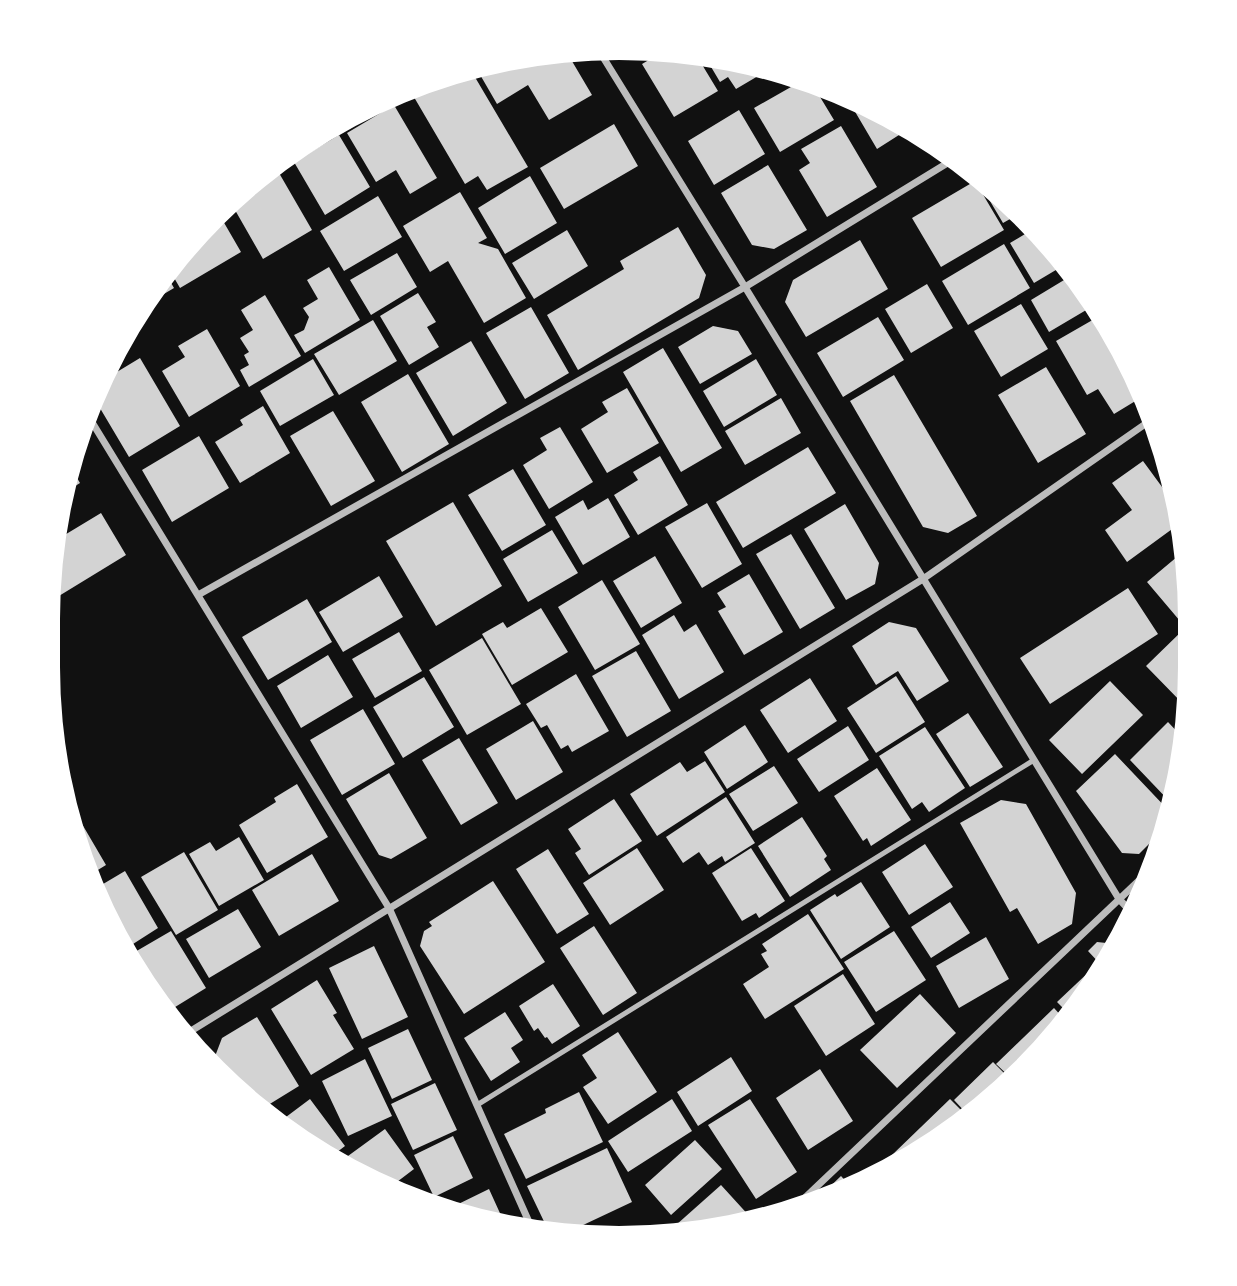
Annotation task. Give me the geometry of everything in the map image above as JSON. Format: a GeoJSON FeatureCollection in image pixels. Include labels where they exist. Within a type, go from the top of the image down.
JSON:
{"type":"FeatureCollection","features":[{"type":"Feature","properties":{"kind":"street"},"geometry":{"type":"LineString","coordinates":[[605,60],[1124,905]]}},
{"type":"Feature","properties":{"kind":"street"},"geometry":{"type":"LineString","coordinates":[[198,594],[745,287],[944,165]]}},
{"type":"Feature","properties":{"kind":"street"},"geometry":{"type":"LineString","coordinates":[[94,426],[389,908],[528,1219]]}},
{"type":"Feature","properties":{"kind":"street"},"geometry":{"type":"LineString","coordinates":[[193,1030],[923,579],[1143,426]]}},
{"type":"Feature","properties":{"kind":"street"},"geometry":{"type":"LineString","coordinates":[[811,1192],[1133,886]]}},
{"type":"Feature","properties":{"kind":"lane"},"geometry":{"type":"LineString","coordinates":[[477,1105],[1034,760]]}},
{"type":"Feature","properties":{"kind":"building"},"geometry":{"type":"Polygon","coordinates":[[[655,61],[703,66],[718,91],[674,117],[642,64],[655,61]]]}},
{"type":"Feature","properties":{"kind":"building"},"geometry":{"type":"Polygon","coordinates":[[[572,62],[592,95],[549,120],[528,85],[497,104],[481,77],[546,64],[572,62]]]}},
{"type":"Feature","properties":{"kind":"building"},"geometry":{"type":"Polygon","coordinates":[[[711,67],[756,77],[736,89],[728,77],[720,82],[711,67]]]}},
{"type":"Feature","properties":{"kind":"building"},"geometry":{"type":"Polygon","coordinates":[[[476,79],[528,167],[487,190],[478,176],[465,184],[415,98],[476,79]]]}},
{"type":"Feature","properties":{"kind":"building"},"geometry":{"type":"Polygon","coordinates":[[[791,87],[820,98],[834,120],[780,152],[754,108],[791,87]]]}},
{"type":"Feature","properties":{"kind":"building"},"geometry":{"type":"Polygon","coordinates":[[[395,106],[437,178],[410,194],[396,170],[376,182],[347,133],[395,106]]]}},
{"type":"Feature","properties":{"kind":"building"},"geometry":{"type":"Polygon","coordinates":[[[739,110],[765,154],[714,185],[688,141],[739,110]]]}},
{"type":"Feature","properties":{"kind":"building"},"geometry":{"type":"Polygon","coordinates":[[[855,112],[899,135],[877,149],[855,112]]]}},
{"type":"Feature","properties":{"kind":"building"},"geometry":{"type":"Polygon","coordinates":[[[614,124],[638,166],[564,209],[540,168],[614,124]]]}},
{"type":"Feature","properties":{"kind":"building"},"geometry":{"type":"Polygon","coordinates":[[[841,126],[877,187],[827,217],[799,170],[810,163],[801,149],[841,126]]]}},
{"type":"Feature","properties":{"kind":"building"},"geometry":{"type":"Polygon","coordinates":[[[339,135],[370,187],[325,215],[295,163],[339,135]]]}},
{"type":"Feature","properties":{"kind":"building"},"geometry":{"type":"Polygon","coordinates":[[[768,165],[807,230],[774,249],[752,245],[721,193],[768,165]]]}},
{"type":"Feature","properties":{"kind":"building"},"geometry":{"type":"Polygon","coordinates":[[[280,174],[312,230],[263,259],[236,211],[280,174]]]}},
{"type":"Feature","properties":{"kind":"building"},"geometry":{"type":"Polygon","coordinates":[[[530,176],[557,223],[505,254],[478,208],[530,176]]]}},
{"type":"Feature","properties":{"kind":"building"},"geometry":{"type":"Polygon","coordinates":[[[970,184],[983,195],[1004,230],[941,267],[912,218],[970,184]]]}},
{"type":"Feature","properties":{"kind":"building"},"geometry":{"type":"Polygon","coordinates":[[[460,192],[487,238],[478,243],[498,249],[526,298],[484,323],[448,261],[430,272],[403,226],[460,192]]]}},
{"type":"Feature","properties":{"kind":"building"},"geometry":{"type":"Polygon","coordinates":[[[378,196],[402,237],[344,271],[320,231],[378,196]]]}},
{"type":"Feature","properties":{"kind":"building"},"geometry":{"type":"Polygon","coordinates":[[[990,200],[1010,219],[1003,223],[990,200]]]}},
{"type":"Feature","properties":{"kind":"building"},"geometry":{"type":"Polygon","coordinates":[[[224,222],[241,252],[180,288],[175,279],[224,222]]]}},
{"type":"Feature","properties":{"kind":"building"},"geometry":{"type":"Polygon","coordinates":[[[678,227],[706,275],[699,298],[578,370],[547,315],[624,269],[620,261],[678,227]]]}},
{"type":"Feature","properties":{"kind":"building"},"geometry":{"type":"Polygon","coordinates":[[[567,230],[588,266],[534,299],[512,263],[567,230]]]}},
{"type":"Feature","properties":{"kind":"building"},"geometry":{"type":"Polygon","coordinates":[[[1024,234],[1056,270],[1034,283],[1010,243],[1024,234]]]}},
{"type":"Feature","properties":{"kind":"building"},"geometry":{"type":"Polygon","coordinates":[[[860,240],[888,289],[806,337],[785,302],[793,280],[860,240]]]}},
{"type":"Feature","properties":{"kind":"building"},"geometry":{"type":"Polygon","coordinates":[[[1004,244],[1030,288],[968,325],[942,281],[1004,244]]]}},
{"type":"Feature","properties":{"kind":"building"},"geometry":{"type":"Polygon","coordinates":[[[397,253],[417,287],[371,315],[350,280],[397,253]]]}},
{"type":"Feature","properties":{"kind":"building"},"geometry":{"type":"Polygon","coordinates":[[[329,267],[360,320],[305,353],[294,335],[304,330],[309,317],[303,308],[318,299],[307,280],[329,267]]]}},
{"type":"Feature","properties":{"kind":"building"},"geometry":{"type":"Polygon","coordinates":[[[1064,280],[1085,311],[1049,332],[1031,300],[1064,280]]]}},
{"type":"Feature","properties":{"kind":"building"},"geometry":{"type":"Polygon","coordinates":[[[171,283],[174,288],[164,294],[171,283]]]}},
{"type":"Feature","properties":{"kind":"building"},"geometry":{"type":"Polygon","coordinates":[[[927,284],[953,328],[911,353],[885,309],[927,284]]]}},
{"type":"Feature","properties":{"kind":"building"},"geometry":{"type":"Polygon","coordinates":[[[418,293],[436,322],[427,327],[439,347],[409,365],[380,316],[418,293]]]}},
{"type":"Feature","properties":{"kind":"building"},"geometry":{"type":"Polygon","coordinates":[[[265,295],[301,356],[249,387],[240,370],[249,365],[244,355],[249,352],[240,338],[253,330],[241,310],[265,295]]]}},
{"type":"Feature","properties":{"kind":"building"},"geometry":{"type":"Polygon","coordinates":[[[1021,304],[1048,349],[1001,377],[974,331],[1021,304]]]}},
{"type":"Feature","properties":{"kind":"building"},"geometry":{"type":"Polygon","coordinates":[[[531,307],[569,373],[525,399],[486,333],[531,307]]]}},
{"type":"Feature","properties":{"kind":"building"},"geometry":{"type":"Polygon","coordinates":[[[878,317],[904,360],[843,397],[817,353],[878,317]]]}},
{"type":"Feature","properties":{"kind":"building"},"geometry":{"type":"Polygon","coordinates":[[[373,320],[397,361],[339,395],[314,354],[373,320]]]}},
{"type":"Feature","properties":{"kind":"building"},"geometry":{"type":"Polygon","coordinates":[[[1091,321],[1120,371],[1134,402],[1114,414],[1098,389],[1087,395],[1056,341],[1091,321]]]}},
{"type":"Feature","properties":{"kind":"building"},"geometry":{"type":"Polygon","coordinates":[[[713,326],[738,331],[752,354],[700,384],[678,347],[713,326]]]}},
{"type":"Feature","properties":{"kind":"building"},"geometry":{"type":"Polygon","coordinates":[[[207,329],[240,386],[189,417],[162,371],[185,357],[178,346],[207,329]]]}},
{"type":"Feature","properties":{"kind":"building"},"geometry":{"type":"Polygon","coordinates":[[[471,341],[507,403],[453,436],[416,373],[471,341]]]}},
{"type":"Feature","properties":{"kind":"building"},"geometry":{"type":"Polygon","coordinates":[[[663,348],[722,448],[681,472],[623,372],[663,348]]]}},
{"type":"Feature","properties":{"kind":"building"},"geometry":{"type":"Polygon","coordinates":[[[140,358],[180,426],[129,457],[100,409],[116,372],[140,358]]]}},
{"type":"Feature","properties":{"kind":"building"},"geometry":{"type":"Polygon","coordinates":[[[313,359],[334,395],[280,426],[260,391],[313,359]]]}},
{"type":"Feature","properties":{"kind":"building"},"geometry":{"type":"Polygon","coordinates":[[[756,359],[777,395],[724,427],[703,391],[756,359]]]}},
{"type":"Feature","properties":{"kind":"building"},"geometry":{"type":"Polygon","coordinates":[[[1046,367],[1086,434],[1038,463],[998,395],[1046,367]]]}},
{"type":"Feature","properties":{"kind":"building"},"geometry":{"type":"Polygon","coordinates":[[[408,374],[449,444],[402,472],[361,402],[408,374]]]}},
{"type":"Feature","properties":{"kind":"building"},"geometry":{"type":"Polygon","coordinates":[[[894,375],[977,516],[948,533],[923,527],[850,401],[894,375]]]}},
{"type":"Feature","properties":{"kind":"building"},"geometry":{"type":"Polygon","coordinates":[[[627,388],[659,443],[607,473],[581,429],[608,412],[602,402],[627,388]]]}},
{"type":"Feature","properties":{"kind":"building"},"geometry":{"type":"Polygon","coordinates":[[[781,398],[801,433],[745,465],[725,431],[781,398]]]}},
{"type":"Feature","properties":{"kind":"building"},"geometry":{"type":"Polygon","coordinates":[[[263,406],[290,453],[240,483],[215,442],[243,425],[240,420],[263,406]]]}},
{"type":"Feature","properties":{"kind":"building"},"geometry":{"type":"Polygon","coordinates":[[[333,411],[375,481],[331,506],[290,436],[333,411]]]}},
{"type":"Feature","properties":{"kind":"building"},"geometry":{"type":"Polygon","coordinates":[[[560,427],[593,482],[549,509],[523,465],[547,450],[540,438],[560,427]]]}},
{"type":"Feature","properties":{"kind":"building"},"geometry":{"type":"Polygon","coordinates":[[[199,436],[229,488],[172,522],[142,470],[199,436]]]}},
{"type":"Feature","properties":{"kind":"building"},"geometry":{"type":"Polygon","coordinates":[[[808,447],[836,493],[743,548],[716,502],[808,447]]]}},
{"type":"Feature","properties":{"kind":"building"},"geometry":{"type":"Polygon","coordinates":[[[660,456],[688,505],[638,535],[614,495],[638,480],[633,472],[660,456]]]}},
{"type":"Feature","properties":{"kind":"building"},"geometry":{"type":"Polygon","coordinates":[[[1143,461],[1161,485],[1167,509],[1170,530],[1127,562],[1105,530],[1132,510],[1112,483],[1143,461]]]}},
{"type":"Feature","properties":{"kind":"building"},"geometry":{"type":"Polygon","coordinates":[[[513,469],[546,525],[502,551],[468,495],[513,469]]]}},
{"type":"Feature","properties":{"kind":"building"},"geometry":{"type":"Polygon","coordinates":[[[608,498],[630,537],[583,565],[555,517],[583,500],[588,510],[608,498]]]}},
{"type":"Feature","properties":{"kind":"building"},"geometry":{"type":"Polygon","coordinates":[[[453,502],[502,586],[436,626],[386,541],[453,502]]]}},
{"type":"Feature","properties":{"kind":"building"},"geometry":{"type":"Polygon","coordinates":[[[707,503],[742,564],[702,588],[665,527],[707,503]]]}},
{"type":"Feature","properties":{"kind":"building"},"geometry":{"type":"Polygon","coordinates":[[[845,504],[879,563],[875,584],[846,600],[804,529],[845,504]]]}},
{"type":"Feature","properties":{"kind":"building"},"geometry":{"type":"Polygon","coordinates":[[[101,513],[126,555],[61,595],[66,534],[101,513]]]}},
{"type":"Feature","properties":{"kind":"building"},"geometry":{"type":"Polygon","coordinates":[[[552,530],[578,573],[528,602],[503,559],[552,530]]]}},
{"type":"Feature","properties":{"kind":"building"},"geometry":{"type":"Polygon","coordinates":[[[791,534],[835,608],[800,629],[756,554],[791,534]]]}},
{"type":"Feature","properties":{"kind":"building"},"geometry":{"type":"Polygon","coordinates":[[[655,556],[682,603],[641,628],[613,581],[655,556]]]}},
{"type":"Feature","properties":{"kind":"building"},"geometry":{"type":"Polygon","coordinates":[[[1174,559],[1178,619],[1147,582],[1174,559]]]}},
{"type":"Feature","properties":{"kind":"building"},"geometry":{"type":"Polygon","coordinates":[[[749,574],[783,632],[744,655],[718,611],[726,607],[717,593],[749,574]]]}},
{"type":"Feature","properties":{"kind":"building"},"geometry":{"type":"Polygon","coordinates":[[[379,576],[403,617],[343,652],[319,612],[379,576]]]}},
{"type":"Feature","properties":{"kind":"building"},"geometry":{"type":"Polygon","coordinates":[[[602,580],[640,644],[595,670],[558,607],[602,580]]]}},
{"type":"Feature","properties":{"kind":"building"},"geometry":{"type":"Polygon","coordinates":[[[1128,588],[1158,634],[1050,704],[1020,658],[1128,588]]]}},
{"type":"Feature","properties":{"kind":"building"},"geometry":{"type":"Polygon","coordinates":[[[307,599],[332,642],[268,680],[242,637],[307,599]]]}},
{"type":"Feature","properties":{"kind":"building"},"geometry":{"type":"Polygon","coordinates":[[[541,608],[568,652],[512,685],[482,634],[503,622],[507,628],[541,608]]]}},
{"type":"Feature","properties":{"kind":"building"},"geometry":{"type":"Polygon","coordinates":[[[674,615],[684,632],[696,624],[724,672],[679,699],[642,635],[674,615]]]}},
{"type":"Feature","properties":{"kind":"building"},"geometry":{"type":"Polygon","coordinates":[[[889,622],[916,628],[949,681],[917,701],[898,671],[876,685],[852,646],[889,622]]]}},
{"type":"Feature","properties":{"kind":"building"},"geometry":{"type":"Polygon","coordinates":[[[399,632],[422,671],[375,698],[352,659],[399,632]]]}},
{"type":"Feature","properties":{"kind":"building"},"geometry":{"type":"Polygon","coordinates":[[[1178,635],[1176,697],[1146,666],[1178,635]]]}},
{"type":"Feature","properties":{"kind":"building"},"geometry":{"type":"Polygon","coordinates":[[[482,638],[521,704],[467,735],[429,670],[482,638]]]}},
{"type":"Feature","properties":{"kind":"building"},"geometry":{"type":"Polygon","coordinates":[[[636,651],[671,711],[627,737],[592,676],[636,651]]]}},
{"type":"Feature","properties":{"kind":"building"},"geometry":{"type":"Polygon","coordinates":[[[328,655],[353,697],[301,728],[277,686],[328,655]]]}},
{"type":"Feature","properties":{"kind":"building"},"geometry":{"type":"Polygon","coordinates":[[[576,674],[609,731],[572,752],[568,745],[561,749],[547,725],[541,728],[526,704],[576,674]]]}},
{"type":"Feature","properties":{"kind":"building"},"geometry":{"type":"Polygon","coordinates":[[[896,676],[925,722],[876,753],[847,708],[896,676]]]}},
{"type":"Feature","properties":{"kind":"building"},"geometry":{"type":"Polygon","coordinates":[[[424,677],[454,727],[403,758],[373,707],[424,677]]]}},
{"type":"Feature","properties":{"kind":"building"},"geometry":{"type":"Polygon","coordinates":[[[810,678],[837,721],[788,753],[760,710],[810,678]]]}},
{"type":"Feature","properties":{"kind":"building"},"geometry":{"type":"Polygon","coordinates":[[[1110,681],[1143,715],[1082,774],[1049,740],[1110,681]]]}},
{"type":"Feature","properties":{"kind":"building"},"geometry":{"type":"Polygon","coordinates":[[[363,709],[395,764],[342,795],[310,740],[363,709]]]}},
{"type":"Feature","properties":{"kind":"building"},"geometry":{"type":"Polygon","coordinates":[[[968,713],[1003,767],[970,787],[936,734],[968,713]]]}},
{"type":"Feature","properties":{"kind":"building"},"geometry":{"type":"Polygon","coordinates":[[[533,721],[563,772],[516,800],[486,749],[533,721]]]}},
{"type":"Feature","properties":{"kind":"building"},"geometry":{"type":"Polygon","coordinates":[[[1168,722],[1174,728],[1163,794],[1130,760],[1168,722]]]}},
{"type":"Feature","properties":{"kind":"building"},"geometry":{"type":"Polygon","coordinates":[[[745,725],[768,762],[727,789],[704,752],[745,725]]]}},
{"type":"Feature","properties":{"kind":"building"},"geometry":{"type":"Polygon","coordinates":[[[848,726],[869,760],[819,792],[797,759],[848,726]]]}},
{"type":"Feature","properties":{"kind":"building"},"geometry":{"type":"Polygon","coordinates":[[[925,727],[965,788],[929,812],[922,802],[912,809],[879,756],[925,727]]]}},
{"type":"Feature","properties":{"kind":"building"},"geometry":{"type":"Polygon","coordinates":[[[459,738],[498,803],[461,825],[422,760],[459,738]]]}},
{"type":"Feature","properties":{"kind":"building"},"geometry":{"type":"Polygon","coordinates":[[[1115,754],[1161,802],[1149,844],[1139,854],[1122,853],[1076,791],[1115,754]]]}},
{"type":"Feature","properties":{"kind":"building"},"geometry":{"type":"Polygon","coordinates":[[[705,761],[725,792],[657,836],[630,794],[680,762],[687,772],[705,761]]]}},
{"type":"Feature","properties":{"kind":"building"},"geometry":{"type":"Polygon","coordinates":[[[774,766],[798,803],[753,831],[729,794],[774,766]]]}},
{"type":"Feature","properties":{"kind":"building"},"geometry":{"type":"Polygon","coordinates":[[[877,768],[911,820],[871,846],[867,838],[863,841],[834,796],[877,768]]]}},
{"type":"Feature","properties":{"kind":"building"},"geometry":{"type":"Polygon","coordinates":[[[389,773],[427,838],[391,859],[379,855],[346,799],[389,773]]]}},
{"type":"Feature","properties":{"kind":"building"},"geometry":{"type":"Polygon","coordinates":[[[297,784],[328,837],[267,873],[239,825],[276,802],[274,798],[297,784]]]}},
{"type":"Feature","properties":{"kind":"building"},"geometry":{"type":"Polygon","coordinates":[[[726,797],[755,843],[725,862],[722,856],[708,865],[699,852],[683,863],[666,837],[726,797]]]}},
{"type":"Feature","properties":{"kind":"building"},"geometry":{"type":"Polygon","coordinates":[[[614,799],[642,841],[589,875],[575,853],[581,849],[568,829],[614,799]]]}},
{"type":"Feature","properties":{"kind":"building"},"geometry":{"type":"Polygon","coordinates":[[[1001,800],[1026,804],[1076,893],[1072,924],[1038,944],[1017,908],[1010,912],[960,823],[1001,800]]]}},
{"type":"Feature","properties":{"kind":"building"},"geometry":{"type":"Polygon","coordinates":[[[802,817],[827,856],[824,859],[831,870],[790,897],[758,846],[802,817]]]}},
{"type":"Feature","properties":{"kind":"building"},"geometry":{"type":"Polygon","coordinates":[[[83,825],[106,865],[98,870],[83,825]]]}},
{"type":"Feature","properties":{"kind":"building"},"geometry":{"type":"Polygon","coordinates":[[[239,837],[264,880],[219,906],[189,854],[210,842],[216,851],[239,837]]]}},
{"type":"Feature","properties":{"kind":"building"},"geometry":{"type":"Polygon","coordinates":[[[925,844],[953,887],[909,915],[882,872],[925,844]]]}},
{"type":"Feature","properties":{"kind":"building"},"geometry":{"type":"Polygon","coordinates":[[[637,848],[664,890],[610,925],[583,883],[637,848]]]}},
{"type":"Feature","properties":{"kind":"building"},"geometry":{"type":"Polygon","coordinates":[[[751,848],[785,901],[759,918],[756,913],[742,921],[712,873],[751,848]]]}},
{"type":"Feature","properties":{"kind":"building"},"geometry":{"type":"Polygon","coordinates":[[[548,849],[589,914],[557,934],[516,869],[548,849]]]}},
{"type":"Feature","properties":{"kind":"building"},"geometry":{"type":"Polygon","coordinates":[[[184,852],[218,910],[176,935],[141,877],[184,852]]]}},
{"type":"Feature","properties":{"kind":"building"},"geometry":{"type":"Polygon","coordinates":[[[312,854],[339,901],[279,936],[252,890],[312,854]]]}},
{"type":"Feature","properties":{"kind":"building"},"geometry":{"type":"Polygon","coordinates":[[[125,871],[158,928],[133,944],[103,884],[125,871]]]}},
{"type":"Feature","properties":{"kind":"building"},"geometry":{"type":"Polygon","coordinates":[[[493,881],[545,962],[464,1014],[420,946],[424,931],[432,926],[429,922],[493,881]]]}},
{"type":"Feature","properties":{"kind":"building"},"geometry":{"type":"Polygon","coordinates":[[[861,882],[890,927],[841,959],[810,910],[861,882]]]}},
{"type":"Feature","properties":{"kind":"building"},"geometry":{"type":"Polygon","coordinates":[[[950,902],[970,933],[931,958],[911,927],[950,902]]]}},
{"type":"Feature","properties":{"kind":"building"},"geometry":{"type":"Polygon","coordinates":[[[238,909],[261,947],[209,978],[186,939],[238,909]]]}},
{"type":"Feature","properties":{"kind":"building"},"geometry":{"type":"Polygon","coordinates":[[[808,914],[844,969],[765,1019],[743,984],[769,967],[761,954],[767,951],[762,944],[808,914]]]}},
{"type":"Feature","properties":{"kind":"building"},"geometry":{"type":"Polygon","coordinates":[[[594,926],[637,993],[603,1015],[560,948],[594,926]]]}},
{"type":"Feature","properties":{"kind":"building"},"geometry":{"type":"Polygon","coordinates":[[[171,931],[206,988],[175,1007],[137,951],[171,931]]]}},
{"type":"Feature","properties":{"kind":"building"},"geometry":{"type":"Polygon","coordinates":[[[894,931],[926,980],[876,1012],[844,962],[894,931]]]}},
{"type":"Feature","properties":{"kind":"building"},"geometry":{"type":"Polygon","coordinates":[[[986,937],[1009,979],[959,1008],[936,966],[986,937]]]}},
{"type":"Feature","properties":{"kind":"building"},"geometry":{"type":"Polygon","coordinates":[[[1097,942],[1105,943],[1095,959],[1088,951],[1097,942]]]}},
{"type":"Feature","properties":{"kind":"building"},"geometry":{"type":"Polygon","coordinates":[[[374,946],[408,1017],[362,1039],[329,968],[374,946]]]}},
{"type":"Feature","properties":{"kind":"building"},"geometry":{"type":"Polygon","coordinates":[[[843,974],[875,1024],[826,1056],[794,1006],[843,974]]]}},
{"type":"Feature","properties":{"kind":"building"},"geometry":{"type":"Polygon","coordinates":[[[1084,977],[1062,1007],[1057,1002],[1084,977]]]}},
{"type":"Feature","properties":{"kind":"building"},"geometry":{"type":"Polygon","coordinates":[[[317,980],[337,1013],[333,1015],[354,1049],[311,1075],[271,1009],[317,980]]]}},
{"type":"Feature","properties":{"kind":"building"},"geometry":{"type":"Polygon","coordinates":[[[553,984],[580,1026],[552,1044],[538,1028],[534,1031],[519,1006],[553,984]]]}},
{"type":"Feature","properties":{"kind":"building"},"geometry":{"type":"Polygon","coordinates":[[[920,994],[956,1033],[897,1088],[860,1050],[920,994]]]}},
{"type":"Feature","properties":{"kind":"building"},"geometry":{"type":"Polygon","coordinates":[[[1054,1008],[1058,1013],[1004,1072],[996,1064],[1054,1008]]]}},
{"type":"Feature","properties":{"kind":"building"},"geometry":{"type":"Polygon","coordinates":[[[505,1012],[523,1040],[511,1048],[520,1062],[491,1081],[464,1038],[505,1012]]]}},
{"type":"Feature","properties":{"kind":"building"},"geometry":{"type":"Polygon","coordinates":[[[257,1017],[299,1086],[270,1104],[216,1055],[222,1038],[257,1017]]]}},
{"type":"Feature","properties":{"kind":"building"},"geometry":{"type":"Polygon","coordinates":[[[408,1029],[432,1080],[392,1099],[368,1048],[408,1029]]]}},
{"type":"Feature","properties":{"kind":"building"},"geometry":{"type":"Polygon","coordinates":[[[618,1032],[657,1092],[608,1124],[583,1087],[597,1078],[582,1055],[618,1032]]]}},
{"type":"Feature","properties":{"kind":"building"},"geometry":{"type":"Polygon","coordinates":[[[731,1057],[752,1091],[698,1126],[677,1092],[731,1057]]]}},
{"type":"Feature","properties":{"kind":"building"},"geometry":{"type":"Polygon","coordinates":[[[365,1059],[392,1116],[348,1136],[322,1081],[365,1059]]]}},
{"type":"Feature","properties":{"kind":"building"},"geometry":{"type":"Polygon","coordinates":[[[993,1062],[1004,1073],[962,1109],[954,1100],[993,1062]]]}},
{"type":"Feature","properties":{"kind":"building"},"geometry":{"type":"Polygon","coordinates":[[[820,1069],[853,1121],[808,1150],[776,1098],[820,1069]]]}},
{"type":"Feature","properties":{"kind":"building"},"geometry":{"type":"Polygon","coordinates":[[[435,1083],[457,1130],[413,1150],[391,1104],[435,1083]]]}},
{"type":"Feature","properties":{"kind":"building"},"geometry":{"type":"Polygon","coordinates":[[[579,1092],[603,1142],[526,1179],[504,1134],[546,1113],[545,1109],[579,1092]]]}},
{"type":"Feature","properties":{"kind":"building"},"geometry":{"type":"Polygon","coordinates":[[[310,1099],[345,1146],[338,1151],[286,1117],[310,1099]]]}},
{"type":"Feature","properties":{"kind":"building"},"geometry":{"type":"Polygon","coordinates":[[[672,1099],[692,1131],[628,1172],[608,1141],[672,1099]]]}},
{"type":"Feature","properties":{"kind":"building"},"geometry":{"type":"Polygon","coordinates":[[[750,1099],[797,1172],[756,1199],[708,1125],[750,1099]]]}},
{"type":"Feature","properties":{"kind":"building"},"geometry":{"type":"Polygon","coordinates":[[[950,1099],[961,1110],[929,1132],[892,1155],[950,1099]]]}},
{"type":"Feature","properties":{"kind":"building"},"geometry":{"type":"Polygon","coordinates":[[[385,1129],[414,1169],[398,1181],[347,1156],[385,1129]]]}},
{"type":"Feature","properties":{"kind":"building"},"geometry":{"type":"Polygon","coordinates":[[[453,1136],[473,1178],[436,1196],[433,1195],[414,1155],[453,1136]]]}},
{"type":"Feature","properties":{"kind":"building"},"geometry":{"type":"Polygon","coordinates":[[[695,1140],[722,1169],[671,1215],[645,1185],[695,1140]]]}},
{"type":"Feature","properties":{"kind":"building"},"geometry":{"type":"Polygon","coordinates":[[[607,1148],[632,1202],[583,1225],[546,1222],[527,1186],[607,1148]]]}},
{"type":"Feature","properties":{"kind":"building"},"geometry":{"type":"Polygon","coordinates":[[[721,1185],[745,1212],[728,1216],[678,1223],[721,1185]]]}},
{"type":"Feature","properties":{"kind":"building"},"geometry":{"type":"Polygon","coordinates":[[[489,1189],[500,1214],[474,1207],[460,1203],[489,1189]]]}}]}
